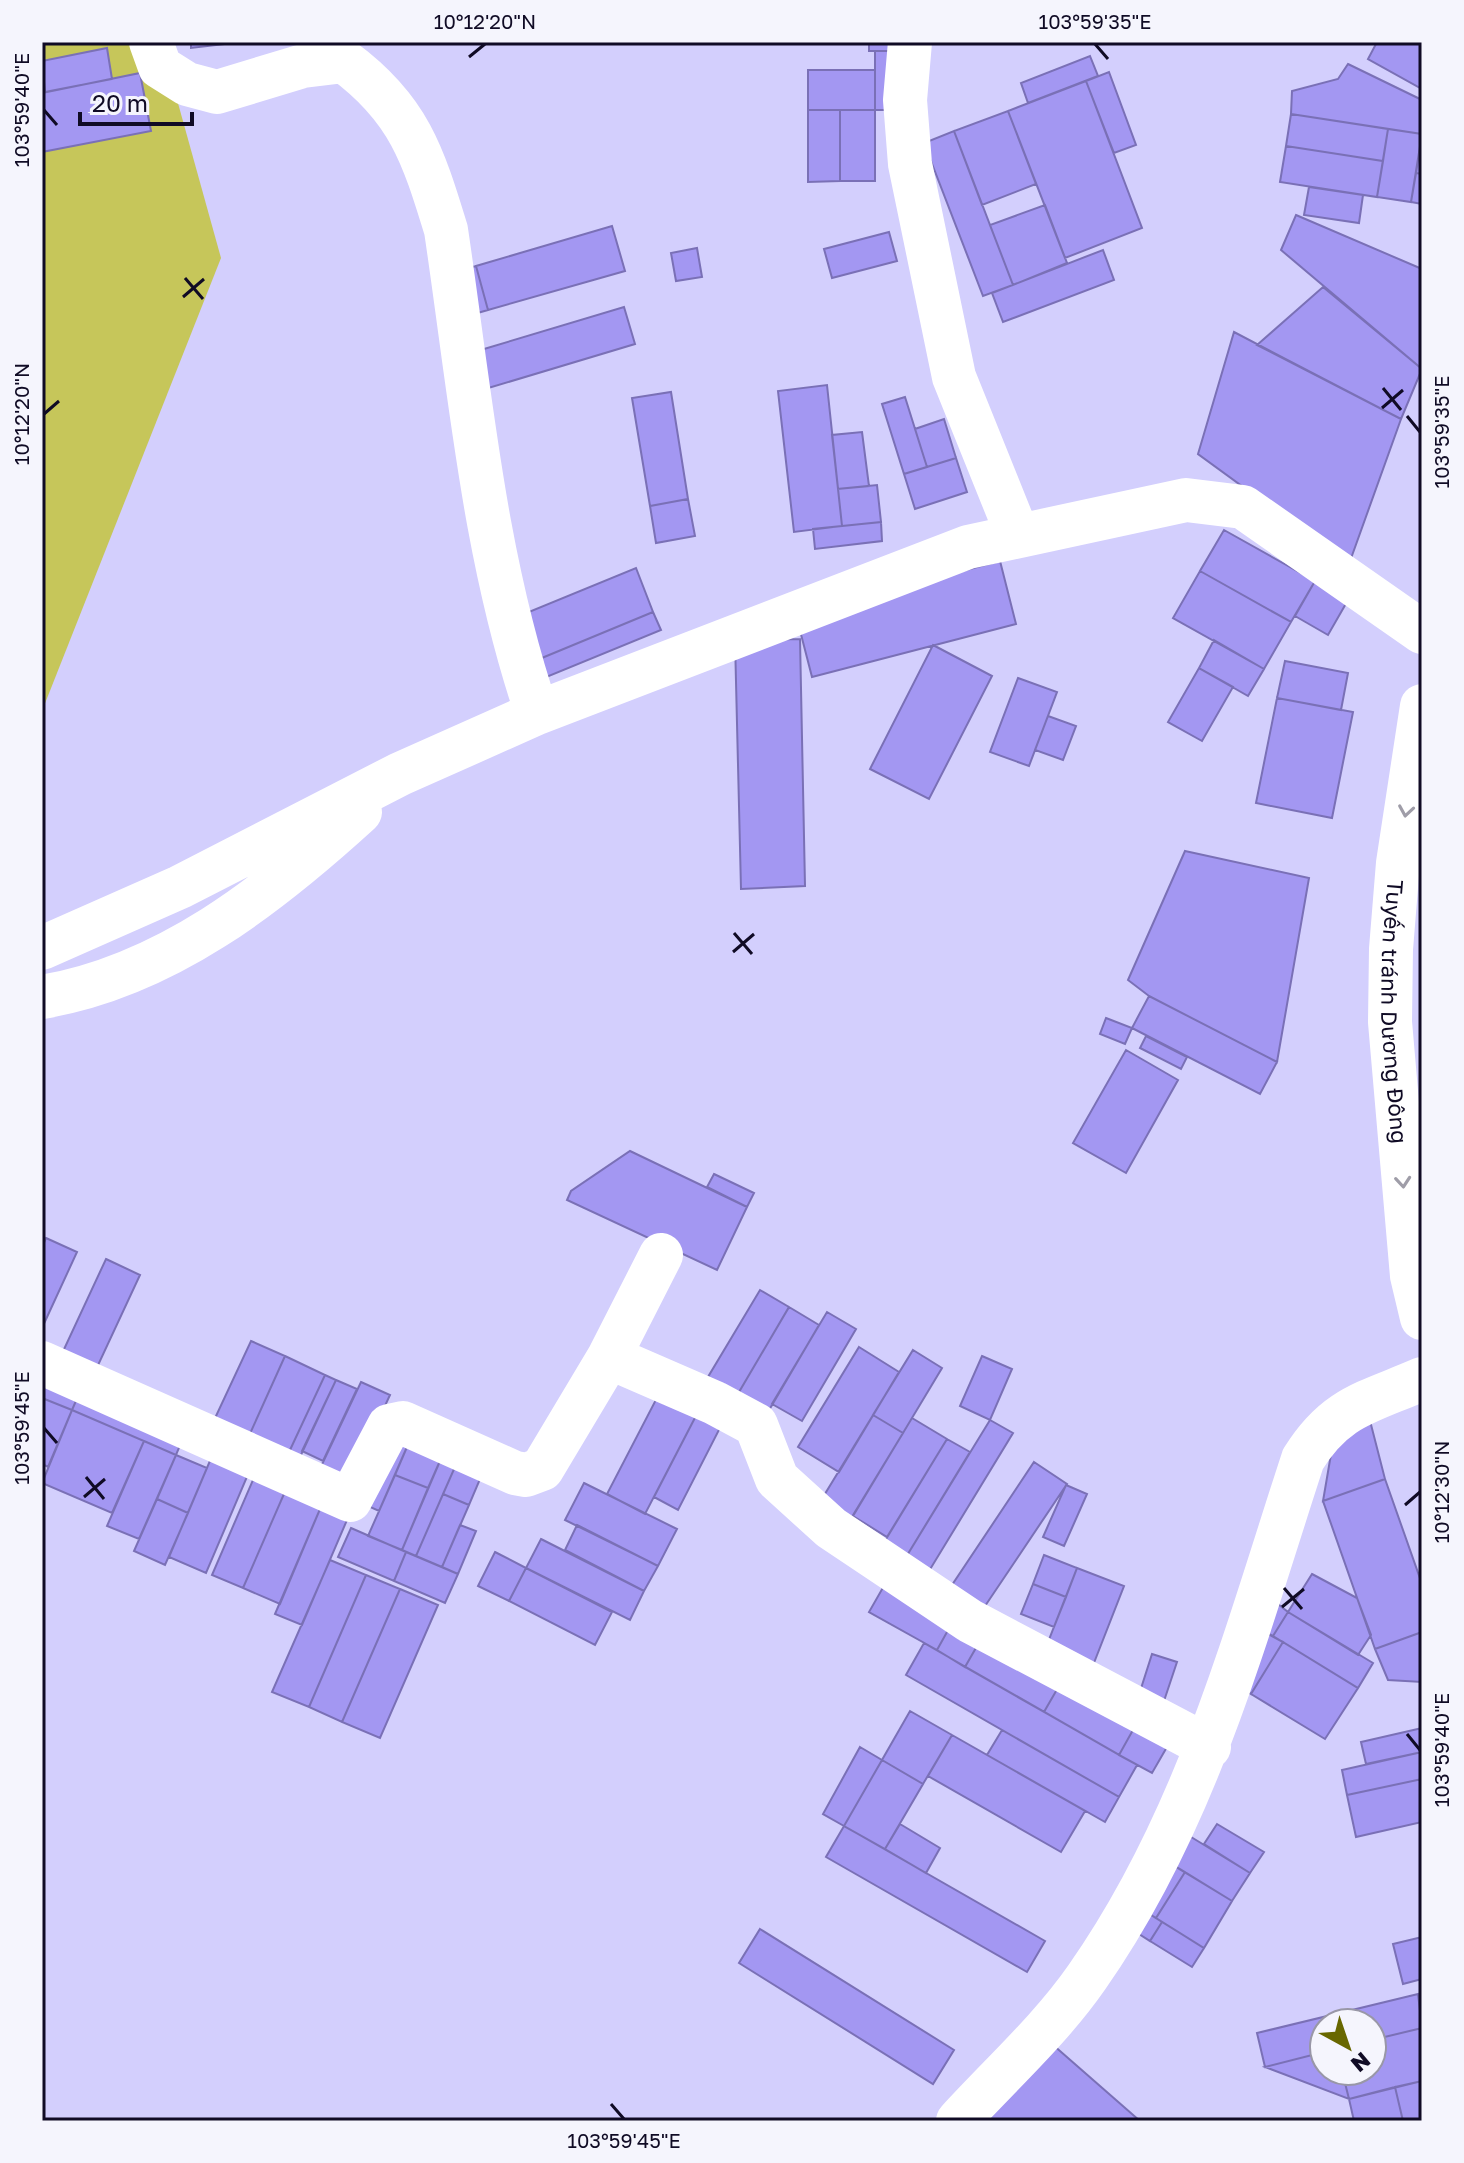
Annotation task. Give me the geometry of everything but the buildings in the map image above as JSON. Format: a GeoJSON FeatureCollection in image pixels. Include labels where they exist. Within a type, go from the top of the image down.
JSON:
{"type":"FeatureCollection","features":[{"type":"Feature","properties":{"kind":"street"},"geometry":{"type":"LineString","coordinates":[[151,42],[160,67],[187,84],[217,92],[303,66],[344,61],[372,81],[407,123],[429,173],[446,230],[500,583],[515,649],[537,713]]}},
{"type":"Feature","properties":{"kind":"street"},"geometry":{"type":"LineString","coordinates":[[910,42],[905,100],[910,164],[954,377],[1018,536]]}},
{"type":"Feature","properties":{"kind":"street"},"geometry":{"type":"LineString","coordinates":[[42,948],[180,887],[400,774],[537,713],[968,547],[1186,500],[1243,507],[1422,632]]}},
{"type":"Feature","properties":{"kind":"street","name":"Tuyến tránh Dương Đông"},"geometry":{"type":"LineString","coordinates":[[1422,706],[1398,863],[1391,949],[1390,1022],[1412,1276],[1422,1318]]}},
{"type":"Feature","properties":{"kind":"street"},"geometry":{"type":"LineString","coordinates":[[42,997],[89,989],[138,970],[198,937],[299,868],[400,774]]}},
{"type":"Feature","properties":{"kind":"street"},"geometry":{"type":"LineString","coordinates":[[42,1363],[350,1500],[389,1426],[403,1423],[515,1473],[535,1473],[542,1469],[609,1357],[661,1255]]}},
{"type":"Feature","properties":{"kind":"street"},"geometry":{"type":"LineString","coordinates":[[609,1357],[715,1403],[756,1425],[772,1469],[797,1500],[831,1528],[970,1621],[1209,1747]]}},
{"type":"Feature","properties":{"kind":"street"},"geometry":{"type":"LineString","coordinates":[[958,2121],[1085,1980],[1153,1868],[1209,1747],[1303,1459],[1320,1432],[1339,1415],[1422,1379]]}},
{"type":"Feature","properties":{"kind":"shaded area"},"geometry":{"type":"Polygon","coordinates":[[[42,42],[161,42],[221,258],[42,711],[42,42]]]}}]}
